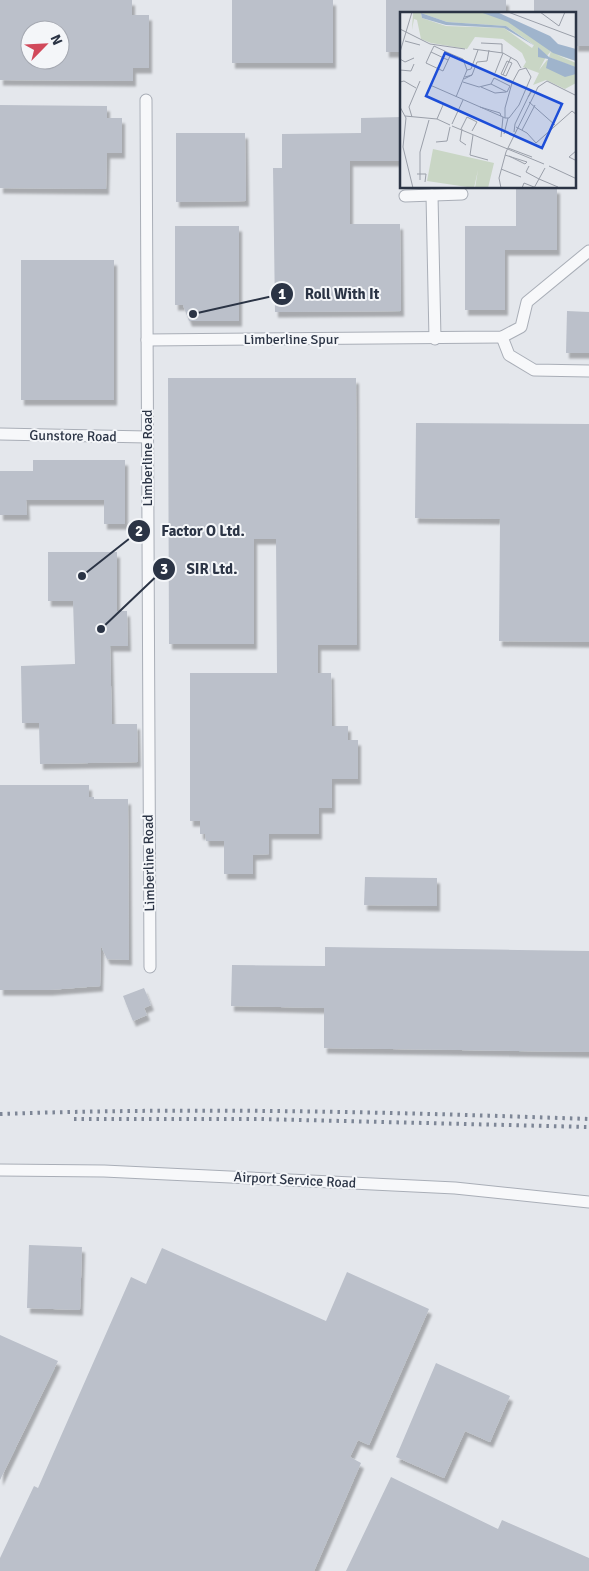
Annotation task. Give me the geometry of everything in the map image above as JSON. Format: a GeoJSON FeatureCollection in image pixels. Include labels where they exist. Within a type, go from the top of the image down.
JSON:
{"type":"FeatureCollection","features":[{"type":"Feature","properties":{"kind":"street","name":"Limberline Road"},"geometry":{"type":"LineString","coordinates":[[146,100],[150,967]]}},
{"type":"Feature","properties":{"kind":"street"},"geometry":{"type":"LineString","coordinates":[[405,196],[462,194]]}},
{"type":"Feature","properties":{"kind":"street"},"geometry":{"type":"LineString","coordinates":[[432,195],[435,339]]}},
{"type":"Feature","properties":{"kind":"street"},"geometry":{"type":"LineString","coordinates":[[589,251],[527,302],[520,327],[502,337],[510,355],[534,370],[589,371]]}},
{"type":"Feature","properties":{"kind":"street","name":"Limberline Spur"},"geometry":{"type":"LineString","coordinates":[[146,340],[502,337]]}},
{"type":"Feature","properties":{"kind":"street","name":"Gunstore Road"},"geometry":{"type":"LineString","coordinates":[[0,434],[147,437]]}},
{"type":"Feature","properties":{"kind":"street","name":"Airport Service Road"},"geometry":{"type":"LineString","coordinates":[[0,1170],[104,1172],[455,1188],[589,1202]]}},
{"type":"Feature","properties":{"kind":"building"},"geometry":{"type":"Polygon","coordinates":[[[0,0],[132,0],[132,15],[149,15],[149,68],[133,68],[133,81],[0,80],[0,0]]]}},
{"type":"Feature","properties":{"kind":"building"},"geometry":{"type":"Polygon","coordinates":[[[232,0],[333,0],[333,63],[232,63],[232,0]]]}},
{"type":"Feature","properties":{"kind":"building"},"geometry":{"type":"Polygon","coordinates":[[[386,0],[506,0],[506,12],[400,12],[400,52],[386,52],[386,0]]]}},
{"type":"Feature","properties":{"kind":"building"},"geometry":{"type":"Polygon","coordinates":[[[534,0],[589,0],[589,46],[576,46],[576,12],[534,12],[534,0]]]}},
{"type":"Feature","properties":{"kind":"building"},"geometry":{"type":"Polygon","coordinates":[[[0,105],[107,106],[107,118],[122,118],[122,153],[107,153],[106,189],[0,188],[0,105]]]}},
{"type":"Feature","properties":{"kind":"building"},"geometry":{"type":"Polygon","coordinates":[[[400,117],[400,161],[350,161],[350,224],[400,224],[401,311],[275,312],[273,168],[282,168],[282,134],[361,133],[361,118],[400,117]]]}},
{"type":"Feature","properties":{"kind":"building"},"geometry":{"type":"Polygon","coordinates":[[[176,133],[245,133],[246,201],[176,202],[176,133]]]}},
{"type":"Feature","properties":{"kind":"building"},"geometry":{"type":"Polygon","coordinates":[[[516,189],[557,189],[557,250],[505,250],[505,310],[465,310],[465,226],[516,226],[516,189]]]}},
{"type":"Feature","properties":{"kind":"building"},"geometry":{"type":"Polygon","coordinates":[[[175,226],[239,226],[239,321],[189,321],[183,305],[175,305],[175,226]]]}},
{"type":"Feature","properties":{"kind":"building"},"geometry":{"type":"Polygon","coordinates":[[[21,260],[114,260],[114,400],[21,400],[21,260]]]}},
{"type":"Feature","properties":{"kind":"building"},"geometry":{"type":"Polygon","coordinates":[[[567,311],[589,312],[589,353],[566,353],[567,311]]]}},
{"type":"Feature","properties":{"kind":"building"},"geometry":{"type":"Polygon","coordinates":[[[168,378],[356,378],[357,645],[318,645],[318,673],[331,673],[332,726],[348,726],[348,740],[358,740],[358,779],[332,779],[332,808],[319,808],[319,834],[269,834],[269,854],[253,855],[253,874],[224,874],[224,841],[206,841],[205,834],[200,834],[200,821],[190,821],[190,673],[277,673],[276,539],[254,539],[254,644],[169,644],[168,378]]]}},
{"type":"Feature","properties":{"kind":"building"},"geometry":{"type":"Polygon","coordinates":[[[416,423],[589,424],[589,642],[499,641],[500,519],[415,518],[416,423]]]}},
{"type":"Feature","properties":{"kind":"building"},"geometry":{"type":"Polygon","coordinates":[[[33,460],[125,460],[125,524],[104,524],[104,500],[26,500],[27,515],[0,515],[0,471],[33,471],[33,460]]]}},
{"type":"Feature","properties":{"kind":"building"},"geometry":{"type":"Polygon","coordinates":[[[48,552],[117,552],[117,611],[127,611],[128,646],[110,646],[112,724],[137,724],[138,762],[40,764],[39,723],[22,723],[21,666],[75,664],[73,601],[48,601],[48,552]]]}},
{"type":"Feature","properties":{"kind":"building"},"geometry":{"type":"Polygon","coordinates":[[[0,785],[89,785],[89,797],[94,797],[94,799],[128,799],[129,960],[107,959],[101,946],[100,986],[49,990],[0,990],[0,785]]]}},
{"type":"Feature","properties":{"kind":"building"},"geometry":{"type":"Polygon","coordinates":[[[365,877],[437,878],[437,906],[364,905],[365,877]]]}},
{"type":"Feature","properties":{"kind":"building"},"geometry":{"type":"Polygon","coordinates":[[[325,947],[589,951],[589,1052],[324,1048],[324,1008],[231,1006],[232,965],[325,966],[325,947]]]}},
{"type":"Feature","properties":{"kind":"building"},"geometry":{"type":"Polygon","coordinates":[[[144,988],[151,1005],[144,1008],[147,1015],[133,1021],[123,996],[144,988]]]}},
{"type":"Feature","properties":{"kind":"building"},"geometry":{"type":"Polygon","coordinates":[[[29,1245],[82,1247],[80,1310],[27,1308],[29,1245]]]}},
{"type":"Feature","properties":{"kind":"building"},"geometry":{"type":"Polygon","coordinates":[[[162,1248],[326,1321],[347,1272],[429,1309],[369,1445],[358,1440],[350,1457],[361,1463],[314,1571],[0,1571],[0,1558],[34,1486],[38,1488],[131,1277],[146,1284],[162,1248]]]}},
{"type":"Feature","properties":{"kind":"building"},"geometry":{"type":"Polygon","coordinates":[[[0,1335],[58,1361],[0,1480],[0,1335]]]}},
{"type":"Feature","properties":{"kind":"building"},"geometry":{"type":"Polygon","coordinates":[[[436,1363],[510,1396],[490,1442],[465,1431],[444,1478],[396,1457],[436,1363]]]}},
{"type":"Feature","properties":{"kind":"building"},"geometry":{"type":"Polygon","coordinates":[[[391,1477],[498,1529],[502,1520],[589,1558],[589,1571],[346,1571],[391,1477]]]}},
{"type":"Feature","properties":{"kind":"railway"},"geometry":{"type":"LineString","coordinates":[[0,1114],[294,1111],[589,1119]]}},
{"type":"Feature","properties":{"kind":"railway"},"geometry":{"type":"LineString","coordinates":[[74,1119],[260,1119],[589,1127]]}},
{"type":"Feature","properties":{"kind":"place","name":"Roll With It"},"geometry":{"type":"Point","coordinates":[193,314]}},
{"type":"Feature","properties":{"kind":"place","name":"Factor O Ltd."},"geometry":{"type":"Point","coordinates":[82,576]}},
{"type":"Feature","properties":{"kind":"place","name":"SIR Ltd."},"geometry":{"type":"Point","coordinates":[101,629]}}]}
